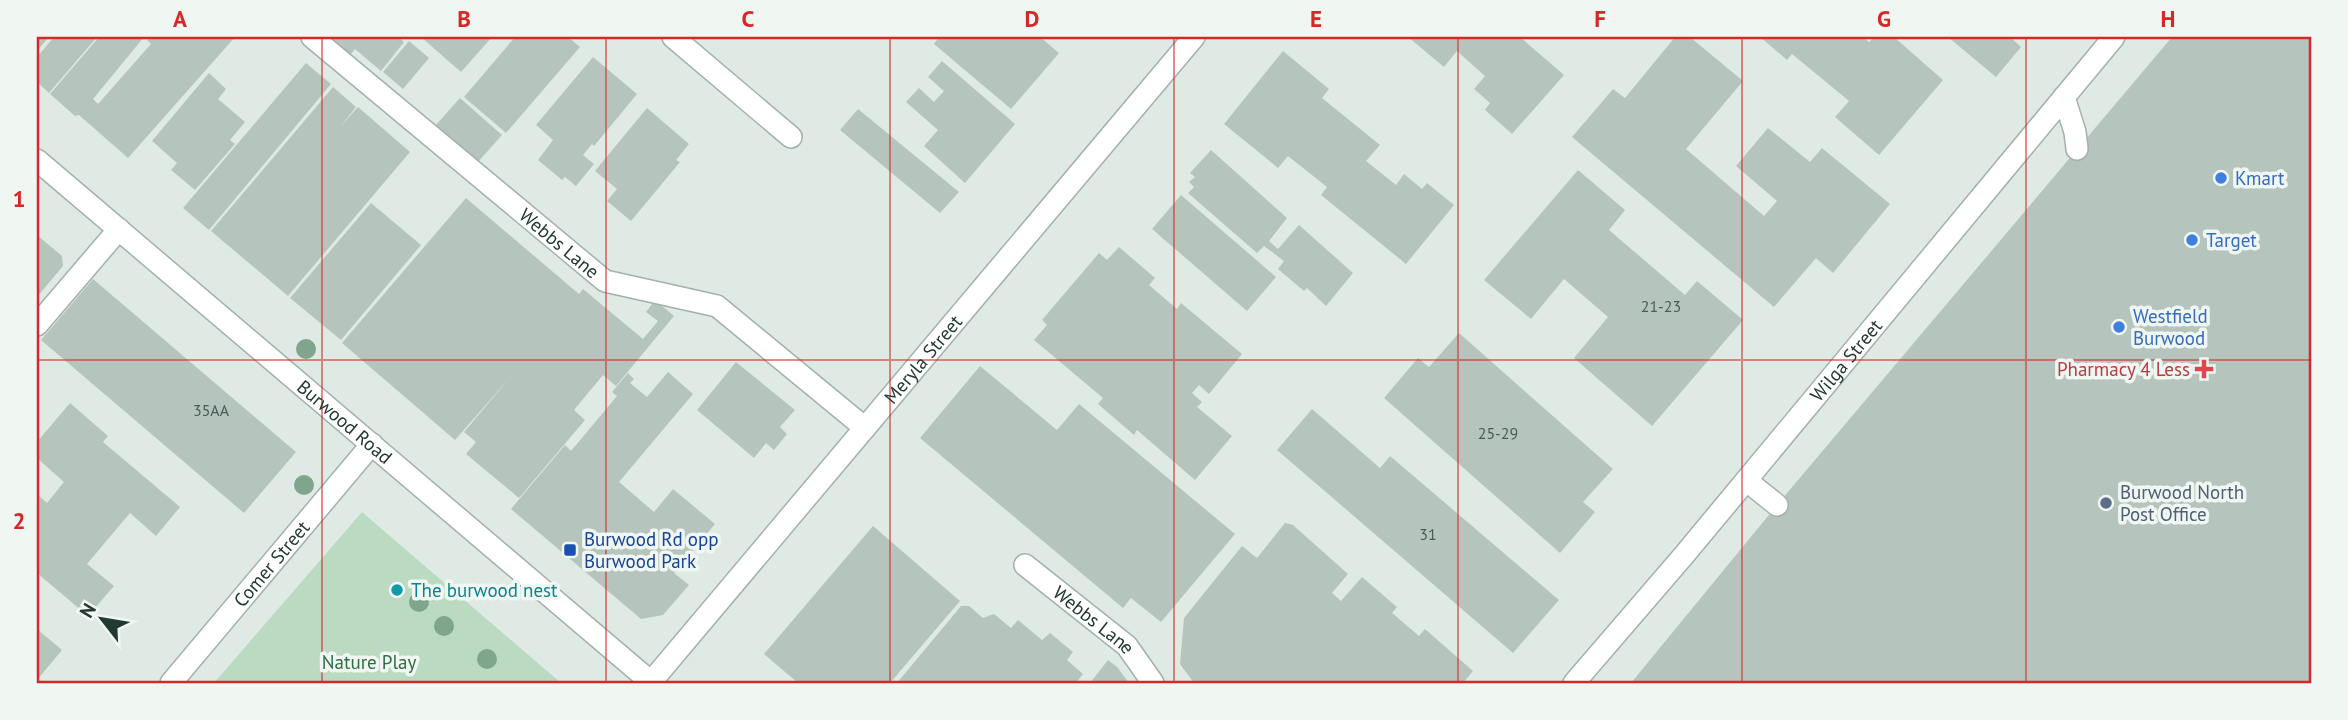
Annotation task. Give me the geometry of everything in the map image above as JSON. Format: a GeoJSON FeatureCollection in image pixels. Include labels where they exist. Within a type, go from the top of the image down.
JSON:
{"type":"FeatureCollection","features":[{"type":"Feature","properties":{"kind":"street","name":"Webbs Lane"},"geometry":{"type":"LineString","coordinates":[[312,37],[605,281],[717,306],[864,428]]}},
{"type":"Feature","properties":{"kind":"street"},"geometry":{"type":"LineString","coordinates":[[673,37],[791,137]]}},
{"type":"Feature","properties":{"kind":"street","name":"Meryla Street"},"geometry":{"type":"LineString","coordinates":[[652,683],[1194,37]]}},
{"type":"Feature","properties":{"kind":"street","name":"Wilga Street"},"geometry":{"type":"LineString","coordinates":[[1581,681],[2114,37]]}},
{"type":"Feature","properties":{"kind":"street"},"geometry":{"type":"LineString","coordinates":[[2064,97],[2075,132],[2077,149]]}},
{"type":"Feature","properties":{"kind":"street","name":"Burwood Road"},"geometry":{"type":"LineString","coordinates":[[37,159],[652,683]]}},
{"type":"Feature","properties":{"kind":"street"},"geometry":{"type":"LineString","coordinates":[[37,325],[119,229]]}},
{"type":"Feature","properties":{"kind":"street","name":"Comer Street"},"geometry":{"type":"LineString","coordinates":[[171,683],[372,444]]}},
{"type":"Feature","properties":{"kind":"street"},"geometry":{"type":"LineString","coordinates":[[1747,481],[1777,505]]}},
{"type":"Feature","properties":{"kind":"street","name":"Webbs Lane"},"geometry":{"type":"LineString","coordinates":[[1025,565],[1127,646],[1153,683]]}},
{"type":"Feature","properties":{"kind":"green space","name":"Nature Play"},"geometry":{"type":"Polygon","coordinates":[[[362,512],[377,525],[561,683],[214,683],[362,512]]]}},
{"type":"Feature","properties":{"kind":"building"},"geometry":{"type":"Polygon","coordinates":[[[37,37],[49,37],[37,51],[37,37]]]}},
{"type":"Feature","properties":{"kind":"building"},"geometry":{"type":"Polygon","coordinates":[[[54,37],[97,37],[49,93],[37,82],[37,57],[54,37]]]}},
{"type":"Feature","properties":{"kind":"building"},"geometry":{"type":"Polygon","coordinates":[[[99,37],[144,37],[93,99],[98,104],[151,44],[147,40],[151,37],[235,37],[128,158],[79,115],[75,116],[50,94],[99,37]]]}},
{"type":"Feature","properties":{"kind":"building"},"geometry":{"type":"Polygon","coordinates":[[[328,37],[398,37],[404,42],[381,71],[355,49],[350,55],[328,37]]]}},
{"type":"Feature","properties":{"kind":"building"},"geometry":{"type":"Polygon","coordinates":[[[421,37],[492,37],[461,72],[421,37]]]}},
{"type":"Feature","properties":{"kind":"building"},"geometry":{"type":"Polygon","coordinates":[[[515,37],[568,37],[580,47],[506,133],[464,97],[515,37]]]}},
{"type":"Feature","properties":{"kind":"building"},"geometry":{"type":"Polygon","coordinates":[[[939,37],[1040,37],[1059,53],[1011,109],[934,44],[939,37]]]}},
{"type":"Feature","properties":{"kind":"building"},"geometry":{"type":"Polygon","coordinates":[[[1408,37],[1520,37],[1564,75],[1512,134],[1485,110],[1490,103],[1474,89],[1485,76],[1457,51],[1444,67],[1408,37]]]}},
{"type":"Feature","properties":{"kind":"building"},"geometry":{"type":"Polygon","coordinates":[[[1675,37],[1690,37],[1743,81],[1686,149],[1764,216],[1777,201],[1736,166],[1768,128],[1810,162],[1822,148],[1890,204],[1833,273],[1816,258],[1774,307],[1572,137],[1613,89],[1625,98],[1675,37]]]}},
{"type":"Feature","properties":{"kind":"building"},"geometry":{"type":"Polygon","coordinates":[[[1760,37],[1863,37],[1869,42],[1874,37],[1894,37],[1943,80],[1879,155],[1835,117],[1849,101],[1792,54],[1787,60],[1760,37]]]}},
{"type":"Feature","properties":{"kind":"building"},"geometry":{"type":"Polygon","coordinates":[[[1948,37],[2010,37],[2021,47],[1996,77],[1948,37]]]}},
{"type":"Feature","properties":{"kind":"building","name":"Westfield Burwood"},"geometry":{"type":"Polygon","coordinates":[[[2172,37],[2311,37],[2311,683],[1631,683],[1777,505],[2172,37]]]}},
{"type":"Feature","properties":{"kind":"building"},"geometry":{"type":"Polygon","coordinates":[[[409,41],[429,58],[403,89],[383,72],[409,41]]]}},
{"type":"Feature","properties":{"kind":"building"},"geometry":{"type":"Polygon","coordinates":[[[1283,51],[1329,89],[1322,98],[1380,145],[1366,161],[1396,185],[1404,174],[1422,189],[1427,183],[1454,205],[1406,264],[1321,195],[1327,187],[1288,156],[1278,168],[1224,124],[1283,51]]]}},
{"type":"Feature","properties":{"kind":"building"},"geometry":{"type":"Polygon","coordinates":[[[593,57],[637,94],[594,146],[592,144],[583,155],[594,164],[576,186],[565,177],[562,180],[538,160],[553,140],[536,125],[593,57]]]}},
{"type":"Feature","properties":{"kind":"building"},"geometry":{"type":"Polygon","coordinates":[[[942,61],[1015,124],[965,183],[924,146],[938,130],[906,102],[919,88],[934,102],[944,91],[928,77],[942,61]]]}},
{"type":"Feature","properties":{"kind":"building"},"geometry":{"type":"Polygon","coordinates":[[[306,63],[331,84],[209,230],[183,208],[306,63]]]}},
{"type":"Feature","properties":{"kind":"building"},"geometry":{"type":"Polygon","coordinates":[[[209,73],[226,89],[218,99],[245,122],[230,140],[235,144],[195,190],[171,170],[177,163],[152,141],[209,73]]]}},
{"type":"Feature","properties":{"kind":"building"},"geometry":{"type":"Polygon","coordinates":[[[333,87],[356,107],[340,127],[358,107],[410,152],[288,296],[211,231],[333,87]]]}},
{"type":"Feature","properties":{"kind":"building"},"geometry":{"type":"Polygon","coordinates":[[[460,98],[502,135],[477,163],[435,126],[460,98]]]}},
{"type":"Feature","properties":{"kind":"building"},"geometry":{"type":"Polygon","coordinates":[[[647,108],[689,144],[676,160],[680,162],[631,221],[607,201],[617,189],[595,171],[647,108]]]}},
{"type":"Feature","properties":{"kind":"building"},"geometry":{"type":"Polygon","coordinates":[[[858,109],[959,192],[940,213],[840,130],[858,109]]]}},
{"type":"Feature","properties":{"kind":"building"},"geometry":{"type":"Polygon","coordinates":[[[1211,150],[1287,218],[1269,241],[1278,249],[1299,225],[1353,273],[1326,306],[1307,288],[1304,291],[1278,269],[1284,261],[1264,246],[1257,253],[1188,193],[1194,187],[1189,182],[1195,177],[1190,173],[1211,150]]]}},
{"type":"Feature","properties":{"kind":"building"},"geometry":{"type":"Polygon","coordinates":[[[1578,170],[1625,210],[1609,230],[1685,295],[1697,281],[1743,320],[1652,426],[1574,358],[1608,317],[1564,279],[1531,319],[1484,280],[1578,170]]]}},
{"type":"Feature","properties":{"kind":"building"},"geometry":{"type":"Polygon","coordinates":[[[1181,195],[1276,277],[1247,311],[1152,229],[1181,195]]]}},
{"type":"Feature","properties":{"kind":"building"},"geometry":{"type":"Polygon","coordinates":[[[466,198],[579,294],[583,289],[643,339],[658,321],[646,312],[655,300],[674,316],[616,386],[603,375],[574,410],[585,420],[519,498],[466,454],[476,442],[464,432],[513,374],[455,440],[342,343],[466,198]]]}},
{"type":"Feature","properties":{"kind":"building"},"geometry":{"type":"Polygon","coordinates":[[[371,203],[421,245],[341,340],[290,298],[371,203]]]}},
{"type":"Feature","properties":{"kind":"building"},"geometry":{"type":"Polygon","coordinates":[[[37,235],[62,256],[63,266],[37,297],[37,235]]]}},
{"type":"Feature","properties":{"kind":"building"},"geometry":{"type":"Polygon","coordinates":[[[1119,247],[1155,278],[1149,285],[1177,309],[1181,303],[1242,354],[1209,394],[1199,385],[1192,393],[1202,402],[1197,407],[1232,436],[1195,480],[1137,430],[1134,435],[1098,404],[1103,398],[1034,340],[1047,325],[1042,320],[1099,253],[1107,260],[1119,247]]]}},
{"type":"Feature","properties":{"kind":"building"},"geometry":{"type":"Polygon","coordinates":[[[93,279],[296,452],[244,513],[41,340],[93,279]]]}},
{"type":"Feature","properties":{"kind":"building"},"geometry":{"type":"Polygon","coordinates":[[[1459,333],[1613,469],[1583,502],[1595,512],[1560,553],[1384,398],[1418,358],[1429,367],[1459,333]]]}},
{"type":"Feature","properties":{"kind":"building"},"geometry":{"type":"Polygon","coordinates":[[[736,362],[795,410],[780,427],[787,434],[774,450],[766,443],[754,458],[697,410],[736,362]]]}},
{"type":"Feature","properties":{"kind":"building"},"geometry":{"type":"Polygon","coordinates":[[[980,366],[1057,430],[1079,404],[1235,534],[1161,622],[1131,598],[1123,608],[920,438],[980,366]]]}},
{"type":"Feature","properties":{"kind":"building"},"geometry":{"type":"Polygon","coordinates":[[[668,372],[693,394],[619,482],[654,512],[673,489],[715,524],[674,573],[689,585],[663,615],[641,619],[511,509],[565,445],[571,451],[617,396],[612,392],[628,373],[634,379],[630,383],[647,397],[668,372]]]}},
{"type":"Feature","properties":{"kind":"building"},"geometry":{"type":"Polygon","coordinates":[[[70,403],[108,436],[103,442],[180,507],[156,536],[130,513],[87,564],[114,586],[88,616],[37,573],[37,494],[47,503],[64,482],[37,458],[37,442],[70,403]]]}},
{"type":"Feature","properties":{"kind":"building"},"geometry":{"type":"Polygon","coordinates":[[[1312,409],[1380,468],[1390,456],[1559,600],[1513,653],[1277,450],[1312,409]]]}},
{"type":"Feature","properties":{"kind":"building"},"geometry":{"type":"Polygon","coordinates":[[[1285,523],[1293,525],[1348,574],[1332,593],[1341,601],[1362,577],[1397,607],[1392,613],[1419,636],[1425,629],[1473,671],[1463,683],[1194,683],[1180,664],[1184,618],[1242,546],[1257,558],[1285,523]]]}},
{"type":"Feature","properties":{"kind":"building"},"geometry":{"type":"Polygon","coordinates":[[[873,526],[960,601],[890,683],[798,683],[764,654],[873,526]]]}},
{"type":"Feature","properties":{"kind":"building"},"geometry":{"type":"Polygon","coordinates":[[[961,606],[969,606],[983,618],[994,614],[1011,628],[1018,620],[1042,640],[1050,633],[1073,652],[1067,660],[1083,674],[1076,683],[897,683],[961,606]]]}},
{"type":"Feature","properties":{"kind":"building"},"geometry":{"type":"Polygon","coordinates":[[[37,629],[62,650],[37,680],[37,629]]]}},
{"type":"Feature","properties":{"kind":"building"},"geometry":{"type":"Polygon","coordinates":[[[1108,660],[1117,667],[1129,683],[1090,683],[1108,660]]]}},
{"type":"Feature","properties":{"kind":"place","name":"Kmart"},"geometry":{"type":"Point","coordinates":[2221,178]}},
{"type":"Feature","properties":{"kind":"place","name":"Target"},"geometry":{"type":"Point","coordinates":[2192,240]}},
{"type":"Feature","properties":{"kind":"place","name":"Westfield Burwood"},"geometry":{"type":"Point","coordinates":[2119,327]}},
{"type":"Feature","properties":{"kind":"place","name":"Pharmacy 4 Less"},"geometry":{"type":"Point","coordinates":[2204,369]}},
{"type":"Feature","properties":{"kind":"place","name":"Burwood North Post Office"},"geometry":{"type":"Point","coordinates":[2106,503]}},
{"type":"Feature","properties":{"kind":"place","name":"Burwood Rd opp Burwood Park"},"geometry":{"type":"Point","coordinates":[570,550]}},
{"type":"Feature","properties":{"kind":"place","name":"The burwood nest"},"geometry":{"type":"Point","coordinates":[397,590]}}]}
